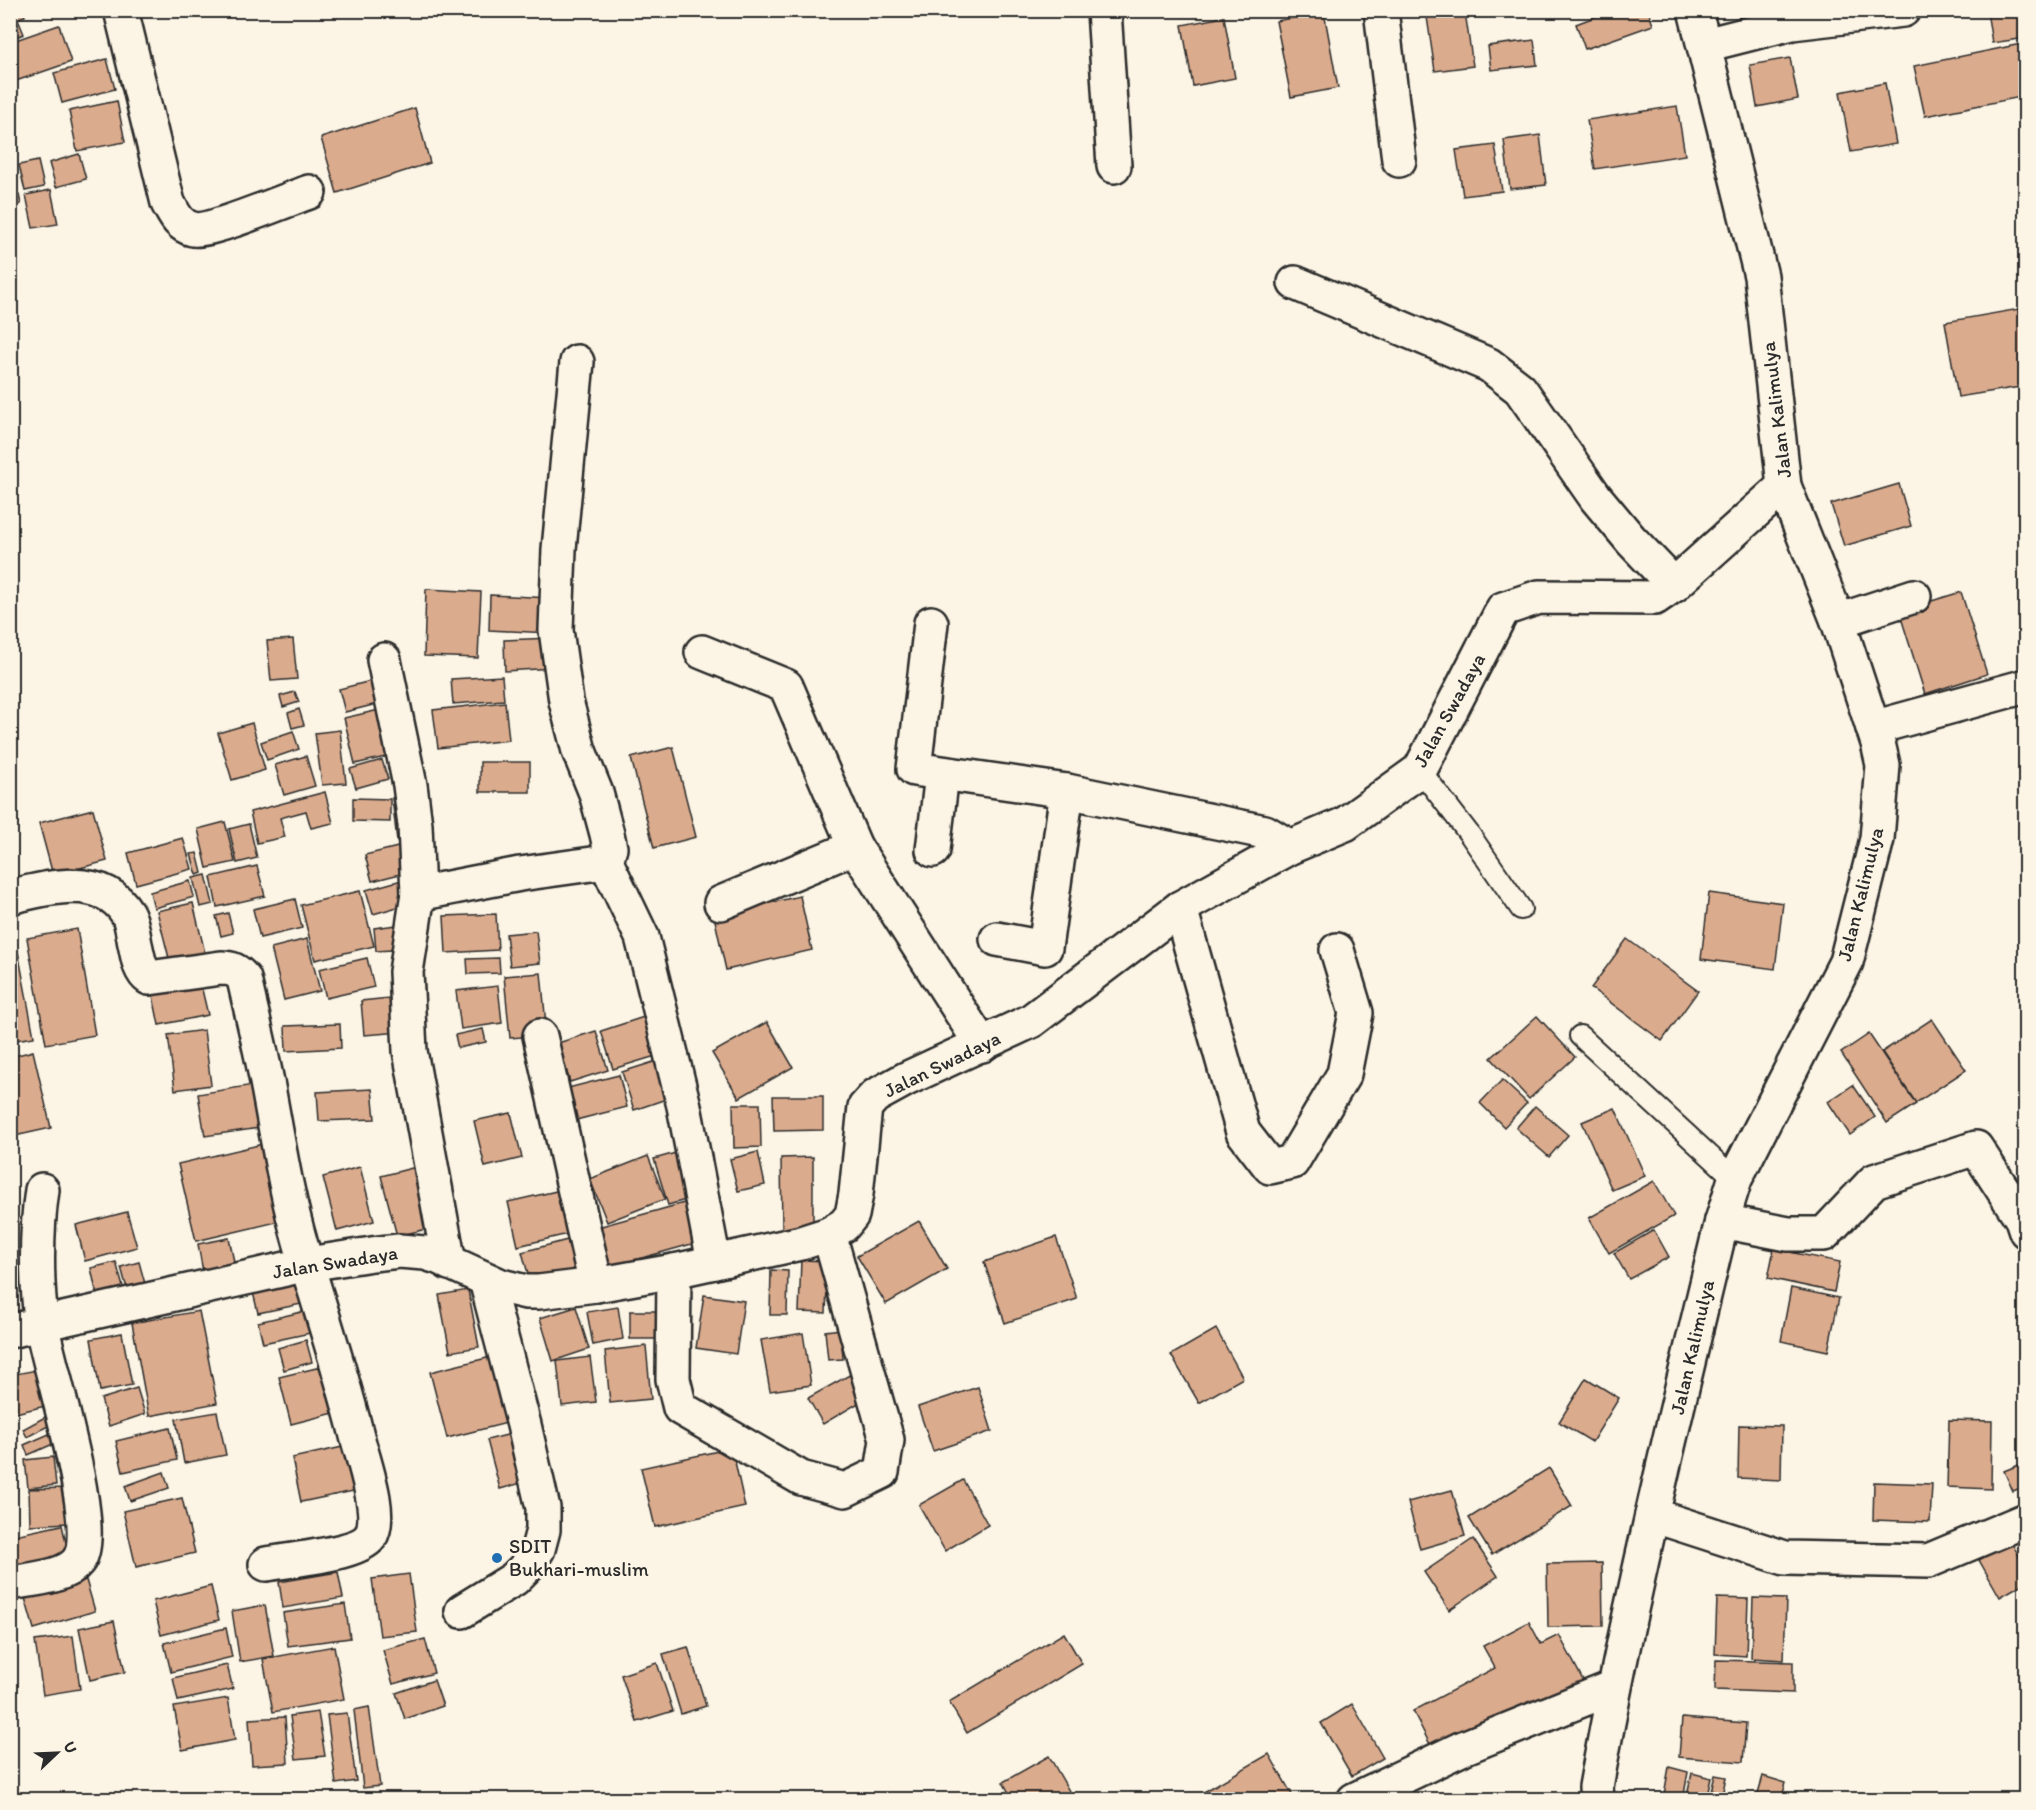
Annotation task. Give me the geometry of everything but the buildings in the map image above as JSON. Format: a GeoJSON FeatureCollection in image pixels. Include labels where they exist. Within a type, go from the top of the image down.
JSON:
{"type":"FeatureCollection","features":[{"type":"Feature","properties":{"kind":"street"},"geometry":{"type":"LineString","coordinates":[[122,10],[168,203],[178,220],[191,229],[198,230],[309,192]]}},
{"type":"Feature","properties":{"kind":"street"},"geometry":{"type":"LineString","coordinates":[[1104,10],[1114,166]]}},
{"type":"Feature","properties":{"kind":"street"},"geometry":{"type":"LineString","coordinates":[[1381,10],[1399,160]]}},
{"type":"Feature","properties":{"kind":"street","name":"Jalan Kalimulya"},"geometry":{"type":"LineString","coordinates":[[1597,1800],[1596,1787],[1614,1687],[1652,1515],[1722,1221],[1736,1179],[1846,962],[1877,839],[1883,765],[1838,621],[1784,486],[1761,276],[1695,10]]}},
{"type":"Feature","properties":{"kind":"street"},"geometry":{"type":"LineString","coordinates":[[1705,45],[1792,23],[1903,10]]}},
{"type":"Feature","properties":{"kind":"street"},"geometry":{"type":"LineString","coordinates":[[1295,283],[1489,365],[1520,389],[1596,498],[1631,540],[1674,585]]}},
{"type":"Feature","properties":{"kind":"street"},"geometry":{"type":"LineString","coordinates":[[577,362],[559,549],[556,630],[566,701],[579,751],[596,793],[607,834],[610,848],[606,862],[642,937],[684,1106],[714,1262]]}},
{"type":"Feature","properties":{"kind":"street","name":"Jalan Swadaya"},"geometry":{"type":"LineString","coordinates":[[10,1331],[308,1264],[399,1251],[425,1253],[501,1286],[526,1292],[596,1285],[674,1271],[801,1243],[829,1234],[844,1225],[852,1215],[865,1107],[875,1096],[906,1079],[1031,1021],[1180,908],[1290,847],[1346,824],[1420,770],[1503,609],[1539,597],[1655,598],[1674,585],[1784,486]]}},
{"type":"Feature","properties":{"kind":"street"},"geometry":{"type":"LineString","coordinates":[[1838,621],[1914,596]]}},
{"type":"Feature","properties":{"kind":"street"},"geometry":{"type":"LineString","coordinates":[[931,623],[914,770],[1067,791],[1265,832],[1290,847]]}},
{"type":"Feature","properties":{"kind":"street"},"geometry":{"type":"LineString","coordinates":[[702,652],[786,686],[855,847],[982,1045]]}},
{"type":"Feature","properties":{"kind":"street"},"geometry":{"type":"LineString","coordinates":[[384,660],[410,785],[415,825],[418,894],[406,972],[410,1051],[449,1263]]}},
{"type":"Feature","properties":{"kind":"street"},"geometry":{"type":"LineString","coordinates":[[1873,728],[2025,686]]}},
{"type":"Feature","properties":{"kind":"street"},"geometry":{"type":"LineString","coordinates":[[933,850],[942,774]]}},
{"type":"Feature","properties":{"kind":"street"},"geometry":{"type":"LineString","coordinates":[[997,939],[1046,948],[1067,791]]}},
{"type":"Feature","properties":{"kind":"street"},"geometry":{"type":"LineString","coordinates":[[720,903],[855,847]]}},
{"type":"Feature","properties":{"kind":"street"},"geometry":{"type":"LineString","coordinates":[[418,894],[520,874],[606,862]]}},
{"type":"Feature","properties":{"kind":"street"},"geometry":{"type":"LineString","coordinates":[[10,897],[60,887],[89,887],[103,891],[117,901],[128,914],[144,975],[149,978],[232,968],[244,979],[301,1245],[355,1427],[376,1518],[370,1536],[365,1542],[354,1547],[266,1564]]}},
{"type":"Feature","properties":{"kind":"street"},"geometry":{"type":"LineString","coordinates":[[1180,908],[1243,1132],[1270,1167],[1292,1162],[1344,1074],[1356,1013],[1337,950]]}},
{"type":"Feature","properties":{"kind":"street"},"geometry":{"type":"LineString","coordinates":[[540,1036],[596,1285]]}},
{"type":"Feature","properties":{"kind":"street"},"geometry":{"type":"LineString","coordinates":[[1722,1221],[1788,1234],[1824,1234],[1874,1181],[1976,1148],[2022,1219],[2025,1231]]}},
{"type":"Feature","properties":{"kind":"street"},"geometry":{"type":"LineString","coordinates":[[10,1584],[70,1569],[80,1560],[86,1543],[81,1498],[69,1434],[42,1325],[38,1241],[42,1190]]}},
{"type":"Feature","properties":{"kind":"street"},"geometry":{"type":"LineString","coordinates":[[674,1271],[673,1379],[680,1408],[801,1478],[845,1490],[882,1472],[887,1440],[829,1234]]}},
{"type":"Feature","properties":{"kind":"street"},"geometry":{"type":"LineString","coordinates":[[462,1611],[514,1579],[528,1565],[538,1549],[543,1530],[543,1508],[486,1280]]}},
{"type":"Feature","properties":{"kind":"street"},"geometry":{"type":"LineString","coordinates":[[1652,1515],[1785,1558],[1928,1561],[2025,1520]]}},
{"type":"Feature","properties":{"kind":"street"},"geometry":{"type":"LineString","coordinates":[[1354,1800],[1463,1748],[1614,1687]]}},
{"type":"Feature","properties":{"kind":"lane"},"geometry":{"type":"LineString","coordinates":[[1420,770],[1470,835],[1521,909]]}},
{"type":"Feature","properties":{"kind":"lane"},"geometry":{"type":"LineString","coordinates":[[1581,1036],[1736,1179]]}},
{"type":"Feature","properties":{"kind":"place","name":"SDIT Bukhari-muslim"},"geometry":{"type":"Point","coordinates":[497,1558]}}]}
